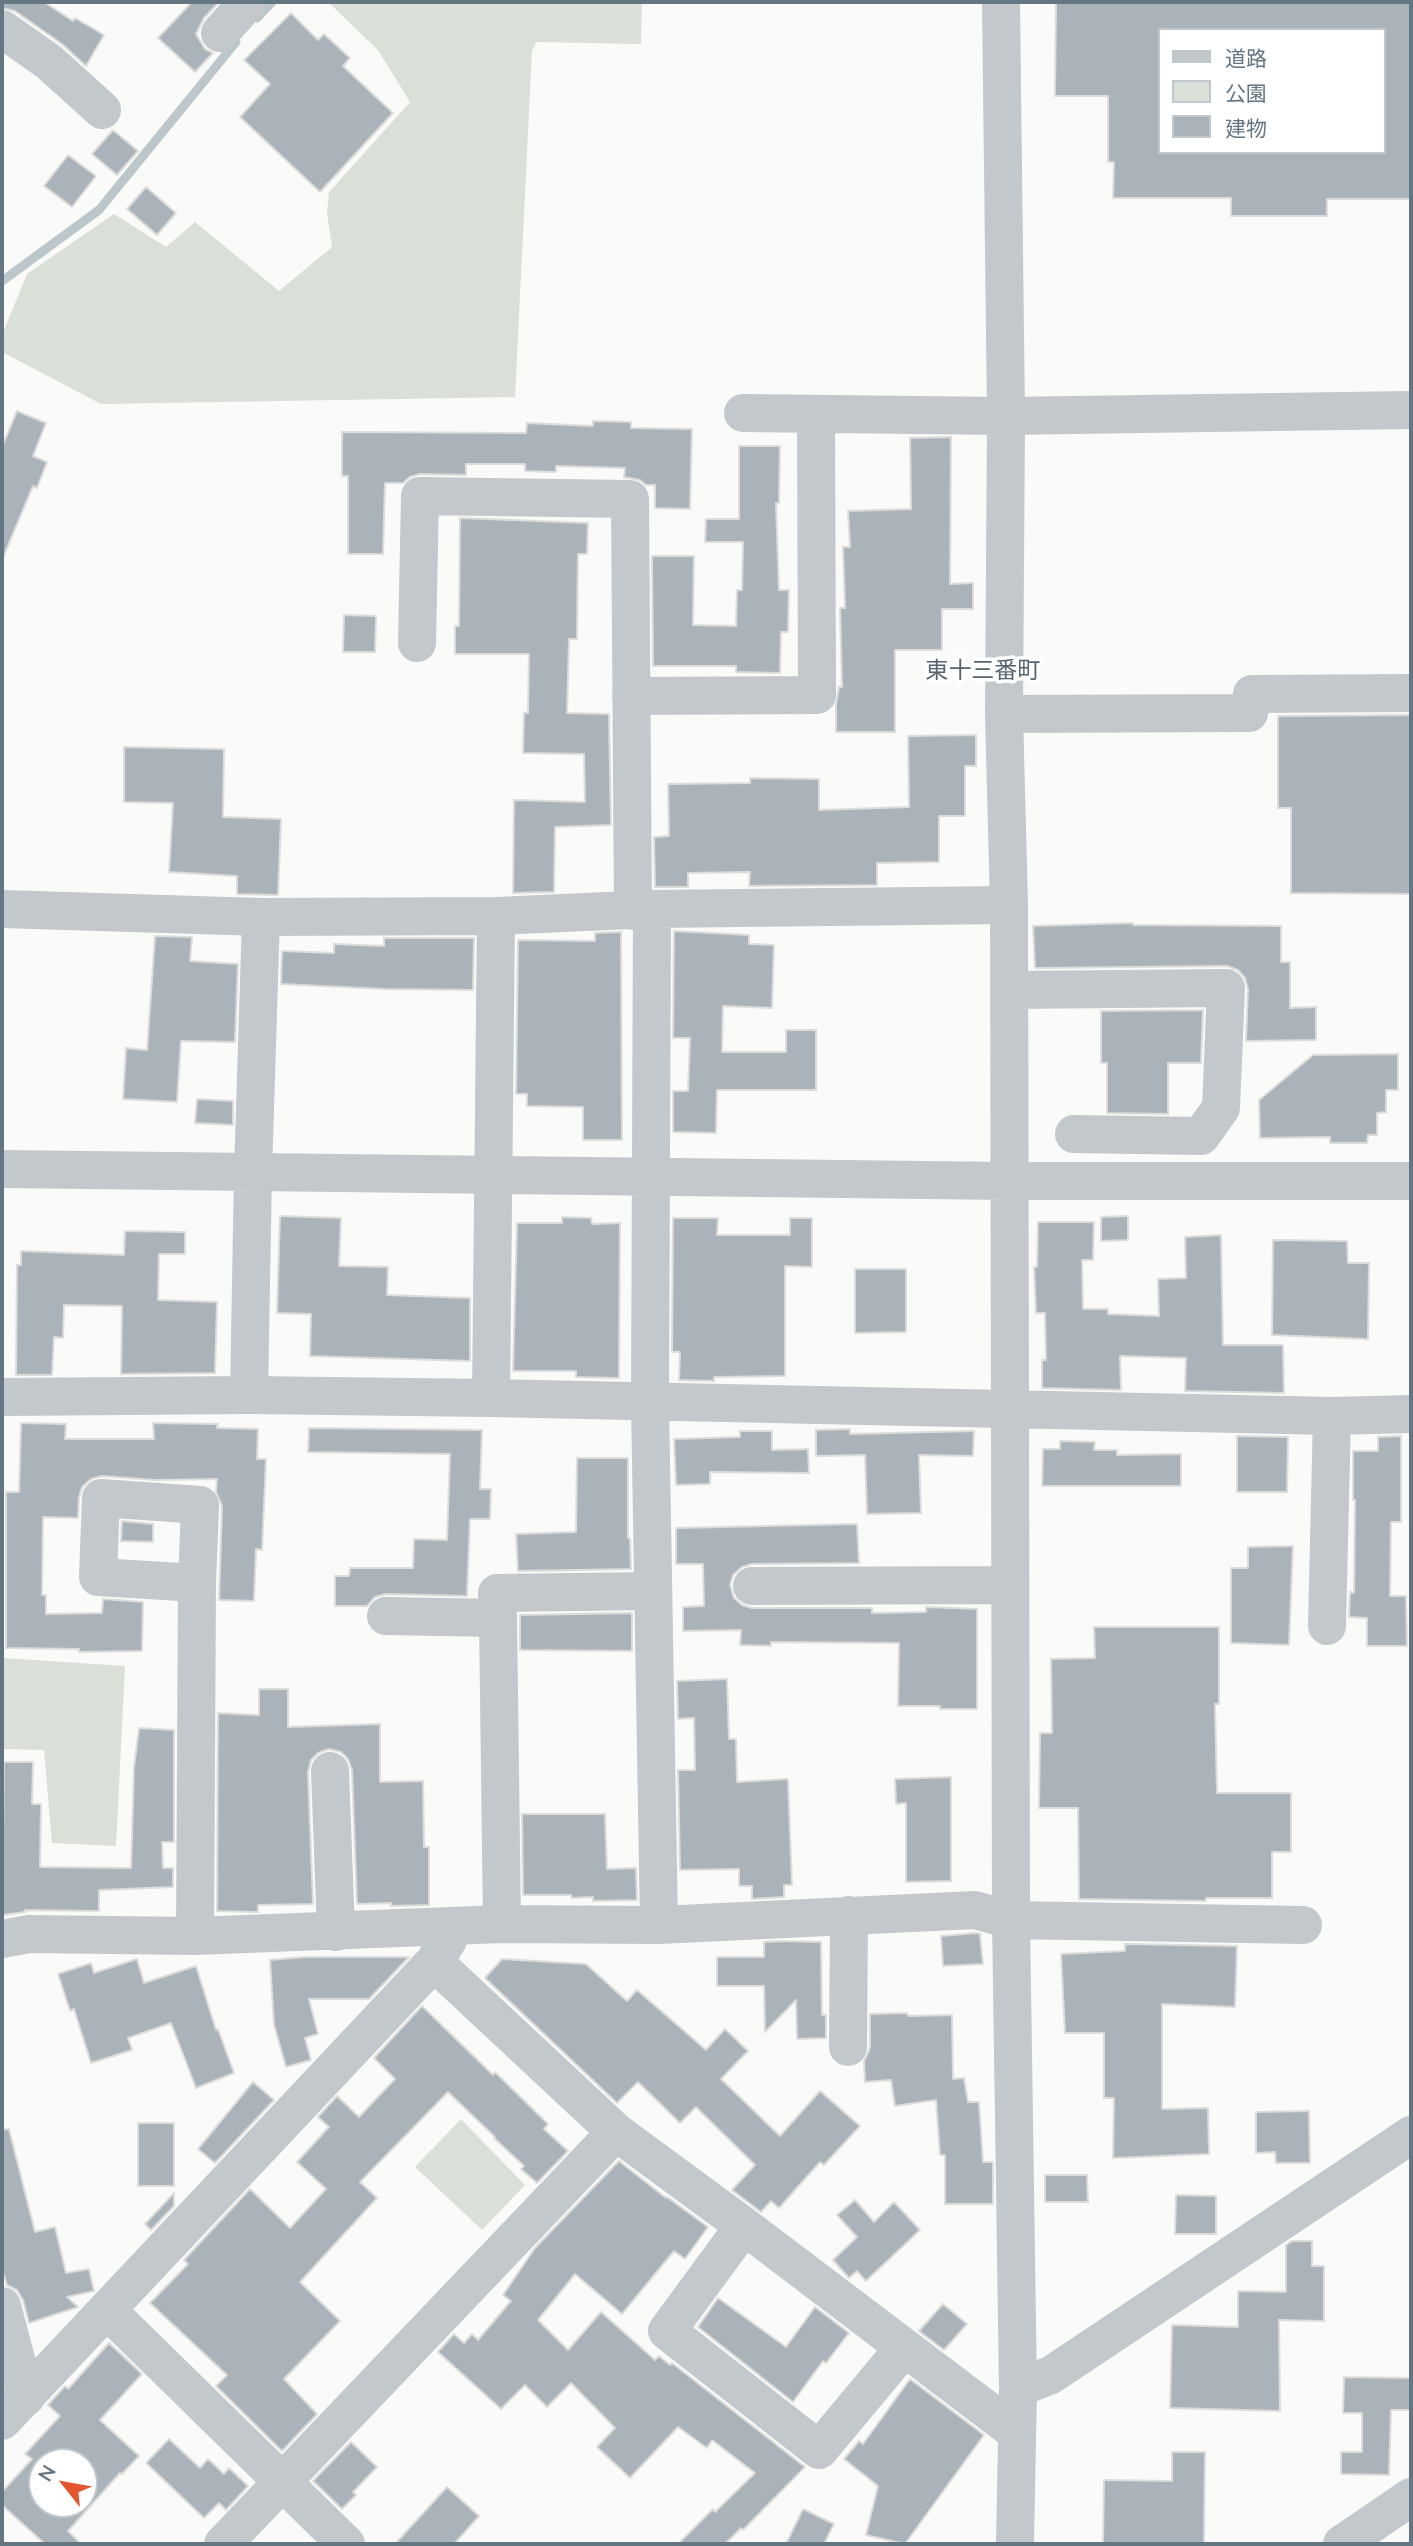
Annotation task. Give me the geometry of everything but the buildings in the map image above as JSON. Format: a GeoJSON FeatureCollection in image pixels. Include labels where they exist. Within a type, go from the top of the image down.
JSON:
{"type":"FeatureCollection","features":[{"type":"Feature","properties":{"kind":"street"},"geometry":{"type":"LineString","coordinates":[[220,33],[248,2]]}},
{"type":"Feature","properties":{"kind":"street"},"geometry":{"type":"LineString","coordinates":[[1001,2],[1006,416],[1004,714],[1009,905],[1011,1920],[1018,2388],[1015,2544]]}},
{"type":"Feature","properties":{"kind":"street"},"geometry":{"type":"LineString","coordinates":[[2,29],[49,62],[102,110]]}},
{"type":"Feature","properties":{"kind":"street"},"geometry":{"type":"LineString","coordinates":[[743,414],[1006,416],[1411,410]]}},
{"type":"Feature","properties":{"kind":"street"},"geometry":{"type":"LineString","coordinates":[[631,696],[817,695],[816,414]]}},
{"type":"Feature","properties":{"kind":"street"},"geometry":{"type":"LineString","coordinates":[[417,643],[420,496],[630,499],[631,696],[652,1176],[650,1403],[659,1925]]}},
{"type":"Feature","properties":{"kind":"street"},"geometry":{"type":"LineString","coordinates":[[1004,714],[1249,713],[1252,694],[1411,693]]}},
{"type":"Feature","properties":{"kind":"street"},"geometry":{"type":"LineString","coordinates":[[2,909],[261,918],[1009,905]]}},
{"type":"Feature","properties":{"kind":"street"},"geometry":{"type":"LineString","coordinates":[[491,1398],[496,916]]}},
{"type":"Feature","properties":{"kind":"street"},"geometry":{"type":"LineString","coordinates":[[249,1395],[261,918]]}},
{"type":"Feature","properties":{"kind":"street"},"geometry":{"type":"LineString","coordinates":[[1009,990],[1226,988],[1221,1108],[1201,1136],[1074,1134]]}},
{"type":"Feature","properties":{"kind":"street"},"geometry":{"type":"LineString","coordinates":[[2,1169],[1009,1181],[1411,1181]]}},
{"type":"Feature","properties":{"kind":"street"},"geometry":{"type":"LineString","coordinates":[[2,1397],[249,1395],[1332,1416],[1411,1414]]}},
{"type":"Feature","properties":{"kind":"street"},"geometry":{"type":"LineString","coordinates":[[1327,1626],[1332,1416]]}},
{"type":"Feature","properties":{"kind":"street"},"geometry":{"type":"LineString","coordinates":[[195,1936],[197,1583]]}},
{"type":"Feature","properties":{"kind":"street"},"geometry":{"type":"LineString","coordinates":[[752,1586],[1009,1584]]}},
{"type":"Feature","properties":{"kind":"street"},"geometry":{"type":"LineString","coordinates":[[502,1924],[498,1593],[653,1591]]}},
{"type":"Feature","properties":{"kind":"street"},"geometry":{"type":"LineString","coordinates":[[386,1616],[498,1618]]}},
{"type":"Feature","properties":{"kind":"street"},"geometry":{"type":"LineString","coordinates":[[330,1771],[336,1932]]}},
{"type":"Feature","properties":{"kind":"street"},"geometry":{"type":"LineString","coordinates":[[2,1939],[29,1934],[195,1936],[502,1924],[659,1925],[975,1910],[1011,1920],[1303,1925]]}},
{"type":"Feature","properties":{"kind":"street"},"geometry":{"type":"LineString","coordinates":[[848,2047],[849,1915]]}},
{"type":"Feature","properties":{"kind":"street"},"geometry":{"type":"LineString","coordinates":[[14,2409],[434,1962],[445,1949],[453,1928]]}},
{"type":"Feature","properties":{"kind":"street"},"geometry":{"type":"LineString","coordinates":[[434,1962],[617,2132],[1016,2432]]}},
{"type":"Feature","properties":{"kind":"street"},"geometry":{"type":"LineString","coordinates":[[223,2544],[617,2132]]}},
{"type":"Feature","properties":{"kind":"street"},"geometry":{"type":"LineString","coordinates":[[1018,2388],[1051,2375],[1411,2135]]}},
{"type":"Feature","properties":{"kind":"street"},"geometry":{"type":"LineString","coordinates":[[744,2226],[667,2331],[819,2450],[904,2348]]}},
{"type":"Feature","properties":{"kind":"street"},"geometry":{"type":"LineString","coordinates":[[108,2311],[346,2544]]}},
{"type":"Feature","properties":{"kind":"street"},"geometry":{"type":"LineString","coordinates":[[3,2313],[14,2409]]}},
{"type":"Feature","properties":{"kind":"street"},"geometry":{"type":"LineString","coordinates":[[1342,2544],[1411,2497]]}},
{"type":"Feature","properties":{"kind":"green space"},"geometry":{"type":"Polygon","coordinates":[[[328,2],[642,2],[641,44],[536,42],[532,51],[515,397],[101,404],[2,352],[2,335],[27,274],[114,214],[166,247],[195,222],[279,291],[332,247],[327,213],[329,192],[410,102],[378,50],[328,2]]]}},
{"type":"Feature","properties":{"kind":"green space"},"geometry":{"type":"Polygon","coordinates":[[[3,1658],[125,1666],[116,1846],[52,1843],[44,1750],[2,1749],[3,1658]]]}},
{"type":"Feature","properties":{"kind":"green space"},"geometry":{"type":"Polygon","coordinates":[[[461,2119],[525,2185],[482,2230],[415,2167],[461,2119]]]}},
{"type":"Feature","properties":{"kind":"waterway"},"geometry":{"type":"LineString","coordinates":[[257,18],[272,2]]}},
{"type":"Feature","properties":{"kind":"waterway"},"geometry":{"type":"LineString","coordinates":[[2,281],[99,210],[236,42]]}},
{"type":"Feature","properties":{"kind":"district","name":"東十三番町"},"geometry":{"type":"Point","coordinates":[983,671]}}]}
